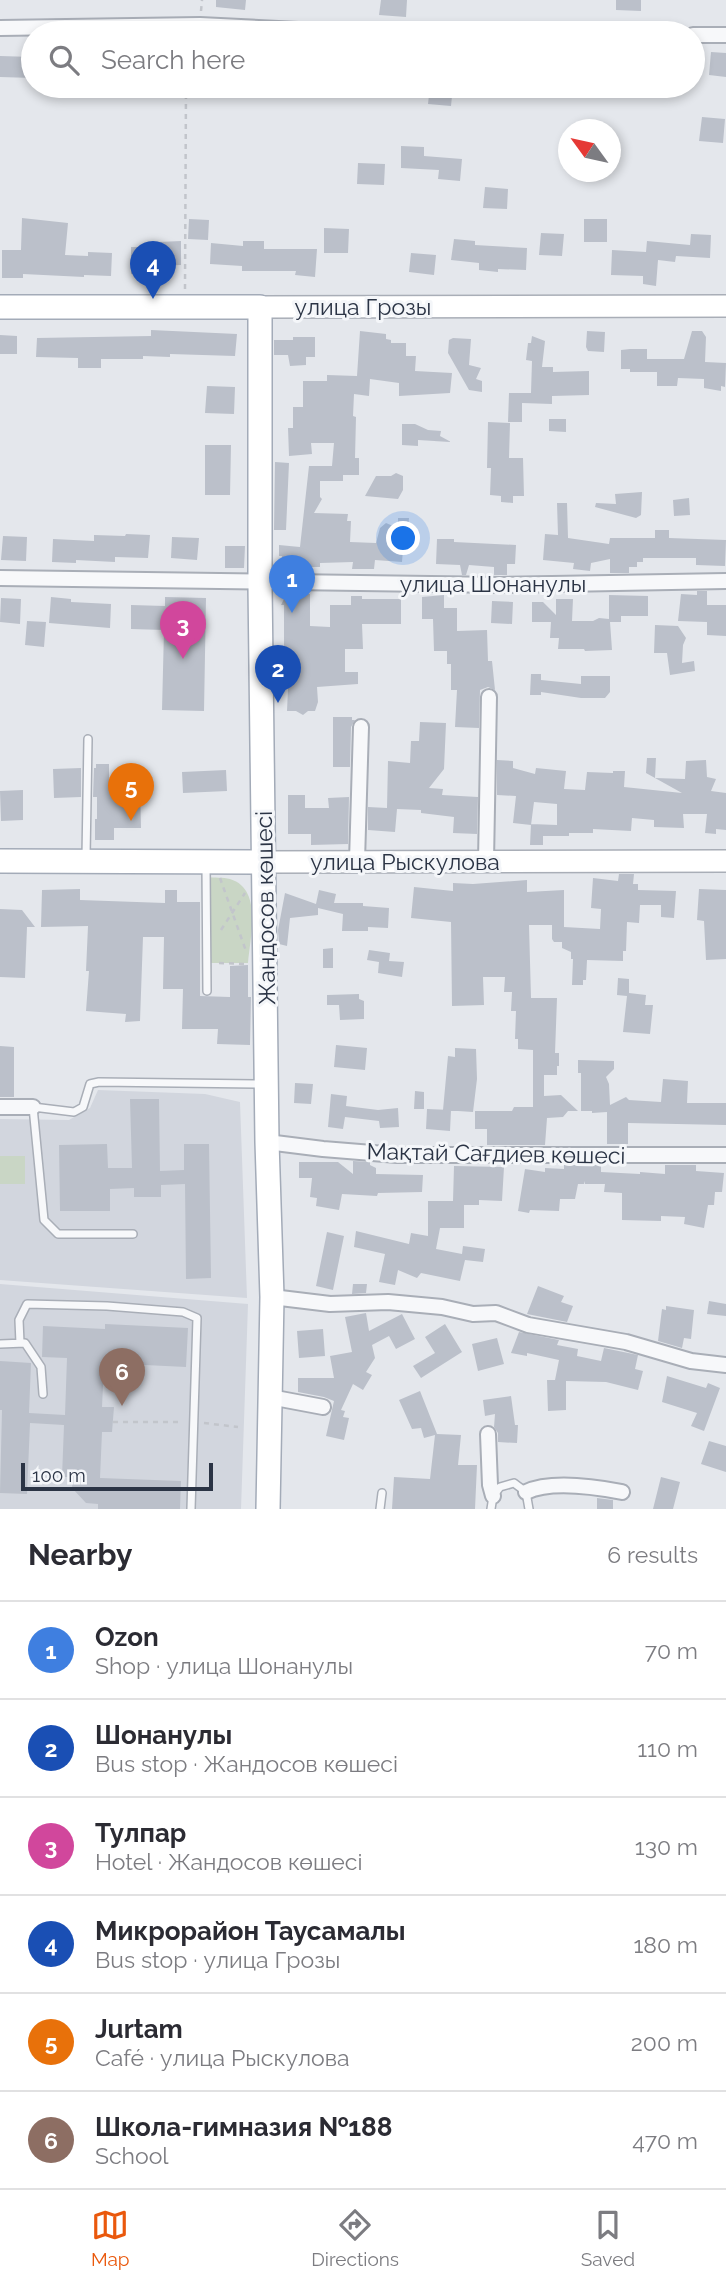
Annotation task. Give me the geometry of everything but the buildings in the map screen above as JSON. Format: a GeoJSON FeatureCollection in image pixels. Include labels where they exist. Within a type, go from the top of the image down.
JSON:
{"type":"FeatureCollection","features":[{"type":"Feature","properties":{"kind":"main road","name":"улица Грозы"},"geometry":{"type":"LineString","coordinates":[[0,307],[260,307]]}},
{"type":"Feature","properties":{"kind":"main road","name":"Жандосов көшесі"},"geometry":{"type":"LineString","coordinates":[[260,307],[260,580],[265,862],[256,896],[267,1084],[272,1297],[268,1509]]}},
{"type":"Feature","properties":{"kind":"main road"},"geometry":{"type":"LineString","coordinates":[[218,866],[244,857],[255,848],[264,823]]}},
{"type":"Feature","properties":{"kind":"main road","name":"улица Рыскулова"},"geometry":{"type":"LineString","coordinates":[[0,861],[218,866],[265,862]]}},
{"type":"Feature","properties":{"kind":"main road"},"geometry":{"type":"LineString","coordinates":[[218,866],[244,868],[254,877],[256,896]]}},
{"type":"Feature","properties":{"kind":"street"},"geometry":{"type":"LineString","coordinates":[[0,28],[21,28]]}},
{"type":"Feature","properties":{"kind":"street"},"geometry":{"type":"LineString","coordinates":[[705,35],[726,35]]}},
{"type":"Feature","properties":{"kind":"street","name":"улица Грозы"},"geometry":{"type":"LineString","coordinates":[[260,307],[726,306]]}},
{"type":"Feature","properties":{"kind":"street","name":"улица Шонанулы"},"geometry":{"type":"LineString","coordinates":[[0,578],[501,585],[726,580]]}},
{"type":"Feature","properties":{"kind":"street"},"geometry":{"type":"LineString","coordinates":[[486,861],[489,697]]}},
{"type":"Feature","properties":{"kind":"street"},"geometry":{"type":"LineString","coordinates":[[357,862],[361,727]]}},
{"type":"Feature","properties":{"kind":"street","name":"улица Рыскулова"},"geometry":{"type":"LineString","coordinates":[[265,862],[726,861]]}},
{"type":"Feature","properties":{"kind":"street"},"geometry":{"type":"LineString","coordinates":[[0,1107],[33,1107]]}},
{"type":"Feature","properties":{"kind":"street","name":"Мақтай Сағдиев көшесі"},"geometry":{"type":"LineString","coordinates":[[267,1142],[397,1155],[726,1155]]}},
{"type":"Feature","properties":{"kind":"street"},"geometry":{"type":"LineString","coordinates":[[272,1297],[330,1304],[388,1302],[442,1307],[473,1314],[496,1313],[528,1325],[626,1342],[691,1361],[726,1365]]}},
{"type":"Feature","properties":{"kind":"street"},"geometry":{"type":"LineString","coordinates":[[270,1397],[323,1407]]}},
{"type":"Feature","properties":{"kind":"street"},"geometry":{"type":"LineString","coordinates":[[488,1434],[492,1503]]}},
{"type":"Feature","properties":{"kind":"street"},"geometry":{"type":"LineString","coordinates":[[526,1492],[536,1487],[578,1486],[622,1492]]}},
{"type":"Feature","properties":{"kind":"lane"},"geometry":{"type":"LineString","coordinates":[[86,861],[88,739]]}},
{"type":"Feature","properties":{"kind":"lane"},"geometry":{"type":"LineString","coordinates":[[206,991],[218,866]]}},
{"type":"Feature","properties":{"kind":"lane"},"geometry":{"type":"LineString","coordinates":[[133,1234],[58,1234],[44,1220],[33,1107],[74,1112],[83,1107],[90,1084],[99,1082],[267,1084]]}},
{"type":"Feature","properties":{"kind":"lane"},"geometry":{"type":"LineString","coordinates":[[20,1343],[19,1320],[27,1304],[183,1312],[197,1318],[191,1509]]}},
{"type":"Feature","properties":{"kind":"lane"},"geometry":{"type":"LineString","coordinates":[[0,1344],[25,1343],[41,1367],[43,1394]]}},
{"type":"Feature","properties":{"kind":"lane"},"geometry":{"type":"LineString","coordinates":[[492,1503],[500,1487],[514,1483],[526,1492],[530,1509]]}},
{"type":"Feature","properties":{"kind":"lane"},"geometry":{"type":"LineString","coordinates":[[380,1509],[382,1493]]}},
{"type":"Feature","properties":{"kind":"path"},"geometry":{"type":"LineString","coordinates":[[185,307],[186,98]]}},
{"type":"Feature","properties":{"kind":"path"},"geometry":{"type":"LineString","coordinates":[[218,866],[246,951]]}},
{"type":"Feature","properties":{"kind":"path"},"geometry":{"type":"LineString","coordinates":[[221,930],[233,914],[256,896]]}},
{"type":"Feature","properties":{"kind":"path"},"geometry":{"type":"LineString","coordinates":[[219,963],[250,964],[251,967]]}},
{"type":"Feature","properties":{"kind":"path"},"geometry":{"type":"LineString","coordinates":[[113,1422],[194,1423],[238,1427]]}},
{"type":"Feature","properties":{"kind":"shaded area"},"geometry":{"type":"Polygon","coordinates":[[[98,1090],[205,1094],[240,1102],[247,1298],[0,1280],[0,1119],[69,1120],[90,1108],[98,1090]]]}},
{"type":"Feature","properties":{"kind":"shaded area"},"geometry":{"type":"Polygon","coordinates":[[[0,1284],[248,1304],[241,1509],[0,1509],[0,1284]]]}},
{"type":"Feature","properties":{"kind":"green space"},"geometry":{"type":"Polygon","coordinates":[[[207,877],[230,879],[240,884],[247,893],[252,915],[248,963],[209,963],[207,877]]]}},
{"type":"Feature","properties":{"kind":"green space"},"geometry":{"type":"Polygon","coordinates":[[[0,1156],[25,1156],[25,1184],[0,1184],[0,1156]]]}},
{"type":"Feature","properties":{"kind":"place","name":"Микрорайон Таусамалы"},"geometry":{"type":"Point","coordinates":[153,299]}},
{"type":"Feature","properties":{"kind":"place","name":"Ozon"},"geometry":{"type":"Point","coordinates":[292,613]}},
{"type":"Feature","properties":{"kind":"place","name":"Тулпар"},"geometry":{"type":"Point","coordinates":[183,659]}},
{"type":"Feature","properties":{"kind":"place","name":"Шонанулы"},"geometry":{"type":"Point","coordinates":[278,703]}},
{"type":"Feature","properties":{"kind":"place","name":"Jurtam"},"geometry":{"type":"Point","coordinates":[131,821]}},
{"type":"Feature","properties":{"kind":"place","name":"Школа-гимназия №188"},"geometry":{"type":"Point","coordinates":[122,1406]}}]}
